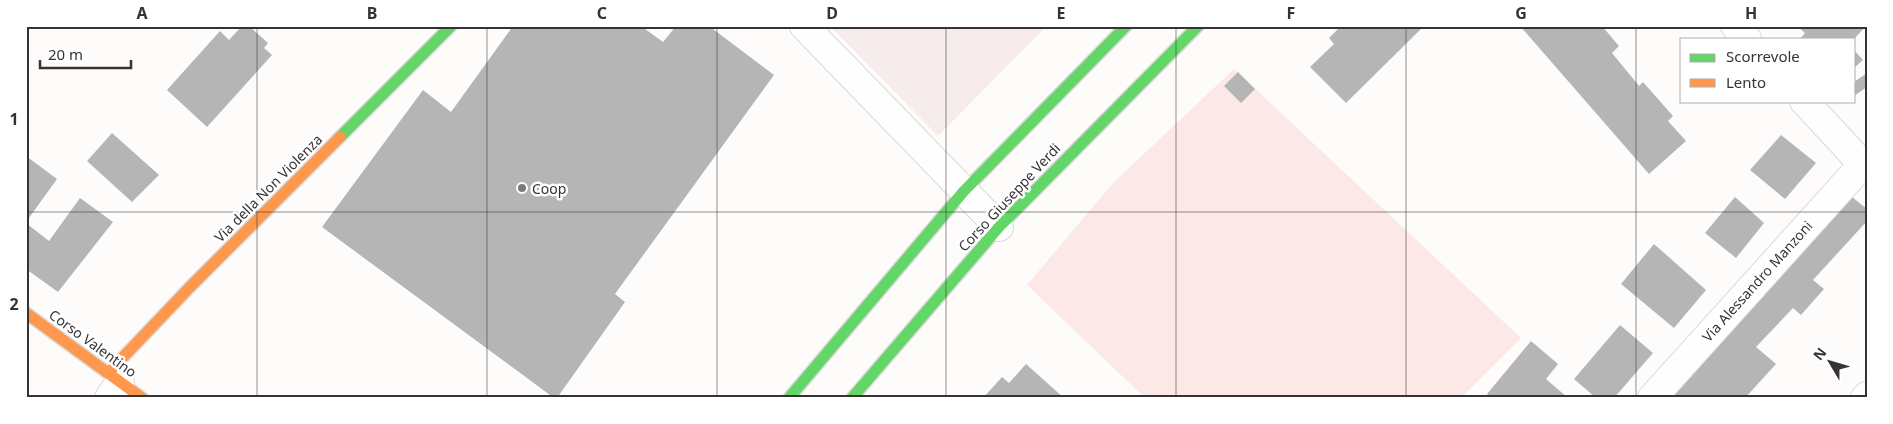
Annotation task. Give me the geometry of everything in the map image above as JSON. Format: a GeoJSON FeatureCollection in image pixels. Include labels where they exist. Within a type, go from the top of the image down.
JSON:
{"type":"FeatureCollection","features":[{"type":"Feature","properties":{"kind":"street","name":"Via della Non Violenza"},"geometry":{"type":"LineString","coordinates":[[112,384],[190,287],[451,26]]}},
{"type":"Feature","properties":{"kind":"street"},"geometry":{"type":"LineString","coordinates":[[804,26],[999,227]]}},
{"type":"Feature","properties":{"kind":"street"},"geometry":{"type":"LineString","coordinates":[[789,398],[964,191],[1126,26]]}},
{"type":"Feature","properties":{"kind":"street","name":"Corso Giuseppe Verdi"},"geometry":{"type":"LineString","coordinates":[[852,398],[999,227],[1198,26]]}},
{"type":"Feature","properties":{"kind":"street"},"geometry":{"type":"LineString","coordinates":[[1735,26],[1746,38]]}},
{"type":"Feature","properties":{"kind":"street"},"geometry":{"type":"LineString","coordinates":[[1805,102],[1865,167]]}},
{"type":"Feature","properties":{"kind":"street","name":"Via Alessandro Manzoni"},"geometry":{"type":"LineString","coordinates":[[1652,398],[1865,167]]}},
{"type":"Feature","properties":{"kind":"street","name":"Corso Valentino"},"geometry":{"type":"LineString","coordinates":[[26,313],[112,384],[142,398]]}},
{"type":"Feature","properties":{"kind":"shaded area"},"geometry":{"type":"Polygon","coordinates":[[[830,26],[1047,26],[938,136],[830,26]]]}},
{"type":"Feature","properties":{"kind":"shaded area"},"geometry":{"type":"Polygon","coordinates":[[[1234,69],[1521,338],[1461,398],[1145,398],[1027,285],[1113,183],[1234,69]]]}},
{"type":"Feature","properties":{"kind":"building"},"geometry":{"type":"Polygon","coordinates":[[[242,26],[249,26],[268,43],[264,48],[272,55],[207,127],[167,90],[220,31],[229,40],[242,26]]]}},
{"type":"Feature","properties":{"kind":"building","name":"Coop"},"geometry":{"type":"Polygon","coordinates":[[[513,26],[641,26],[663,42],[676,26],[709,26],[774,75],[615,294],[625,302],[557,398],[554,398],[322,227],[423,90],[451,112],[513,26]]]}},
{"type":"Feature","properties":{"kind":"building"},"geometry":{"type":"Polygon","coordinates":[[[1341,26],[1424,26],[1346,103],[1310,67],[1334,44],[1329,38],[1341,26]]]}},
{"type":"Feature","properties":{"kind":"building"},"geometry":{"type":"Polygon","coordinates":[[[1520,26],[1602,26],[1619,46],[1612,53],[1639,86],[1643,82],[1673,116],[1668,121],[1686,141],[1649,174],[1520,26]]]}},
{"type":"Feature","properties":{"kind":"building"},"geometry":{"type":"Polygon","coordinates":[[[1797,26],[1866,26],[1855,38],[1801,38],[1805,33],[1797,26]]]}},
{"type":"Feature","properties":{"kind":"building"},"geometry":{"type":"Polygon","coordinates":[[[1856,52],[1863,60],[1856,66],[1856,52]]]}},
{"type":"Feature","properties":{"kind":"building"},"geometry":{"type":"Polygon","coordinates":[[[1238,72],[1255,89],[1241,103],[1224,86],[1238,72]]]}},
{"type":"Feature","properties":{"kind":"building"},"geometry":{"type":"Polygon","coordinates":[[[1867,73],[1867,87],[1856,95],[1856,81],[1867,73]]]}},
{"type":"Feature","properties":{"kind":"building"},"geometry":{"type":"Polygon","coordinates":[[[112,133],[159,175],[132,202],[87,161],[112,133]]]}},
{"type":"Feature","properties":{"kind":"building"},"geometry":{"type":"Polygon","coordinates":[[[1781,135],[1816,163],[1785,199],[1750,170],[1781,135]]]}},
{"type":"Feature","properties":{"kind":"building"},"geometry":{"type":"Polygon","coordinates":[[[26,156],[57,179],[26,222],[26,156]]]}},
{"type":"Feature","properties":{"kind":"building"},"geometry":{"type":"Polygon","coordinates":[[[1735,197],[1764,223],[1736,258],[1705,233],[1735,197]]]}},
{"type":"Feature","properties":{"kind":"building"},"geometry":{"type":"Polygon","coordinates":[[[1852,197],[1867,209],[1867,221],[1813,280],[1824,289],[1801,315],[1793,308],[1756,347],[1776,364],[1745,398],[1672,398],[1852,197]]]}},
{"type":"Feature","properties":{"kind":"building"},"geometry":{"type":"Polygon","coordinates":[[[80,198],[113,222],[58,292],[26,269],[26,223],[49,241],[80,198]]]}},
{"type":"Feature","properties":{"kind":"building"},"geometry":{"type":"Polygon","coordinates":[[[1654,244],[1706,290],[1674,328],[1621,284],[1654,244]]]}},
{"type":"Feature","properties":{"kind":"building"},"geometry":{"type":"Polygon","coordinates":[[[1620,325],[1653,353],[1614,398],[1596,398],[1574,379],[1620,325]]]}},
{"type":"Feature","properties":{"kind":"building"},"geometry":{"type":"Polygon","coordinates":[[[1531,341],[1558,364],[1546,379],[1568,398],[1492,398],[1487,394],[1531,341]]]}},
{"type":"Feature","properties":{"kind":"building"},"geometry":{"type":"Polygon","coordinates":[[[1026,364],[1064,398],[983,398],[1002,377],[1009,383],[1026,364]]]}},
{"type":"Feature","properties":{"kind":"traffic: fast"},"geometry":{"type":"LineString","coordinates":[[340,137],[451,26]]}},
{"type":"Feature","properties":{"kind":"traffic: fast"},"geometry":{"type":"LineString","coordinates":[[789,398],[964,191],[1126,26]]}},
{"type":"Feature","properties":{"kind":"traffic: fast"},"geometry":{"type":"LineString","coordinates":[[852,398],[999,227],[1198,26]]}},
{"type":"Feature","properties":{"kind":"traffic: slow"},"geometry":{"type":"LineString","coordinates":[[108,373],[190,287],[340,137]]}},
{"type":"Feature","properties":{"kind":"traffic: slow"},"geometry":{"type":"LineString","coordinates":[[26,313],[142,398]]}},
{"type":"Feature","properties":{"kind":"place","name":"Coop"},"geometry":{"type":"Point","coordinates":[522,188]}}]}
